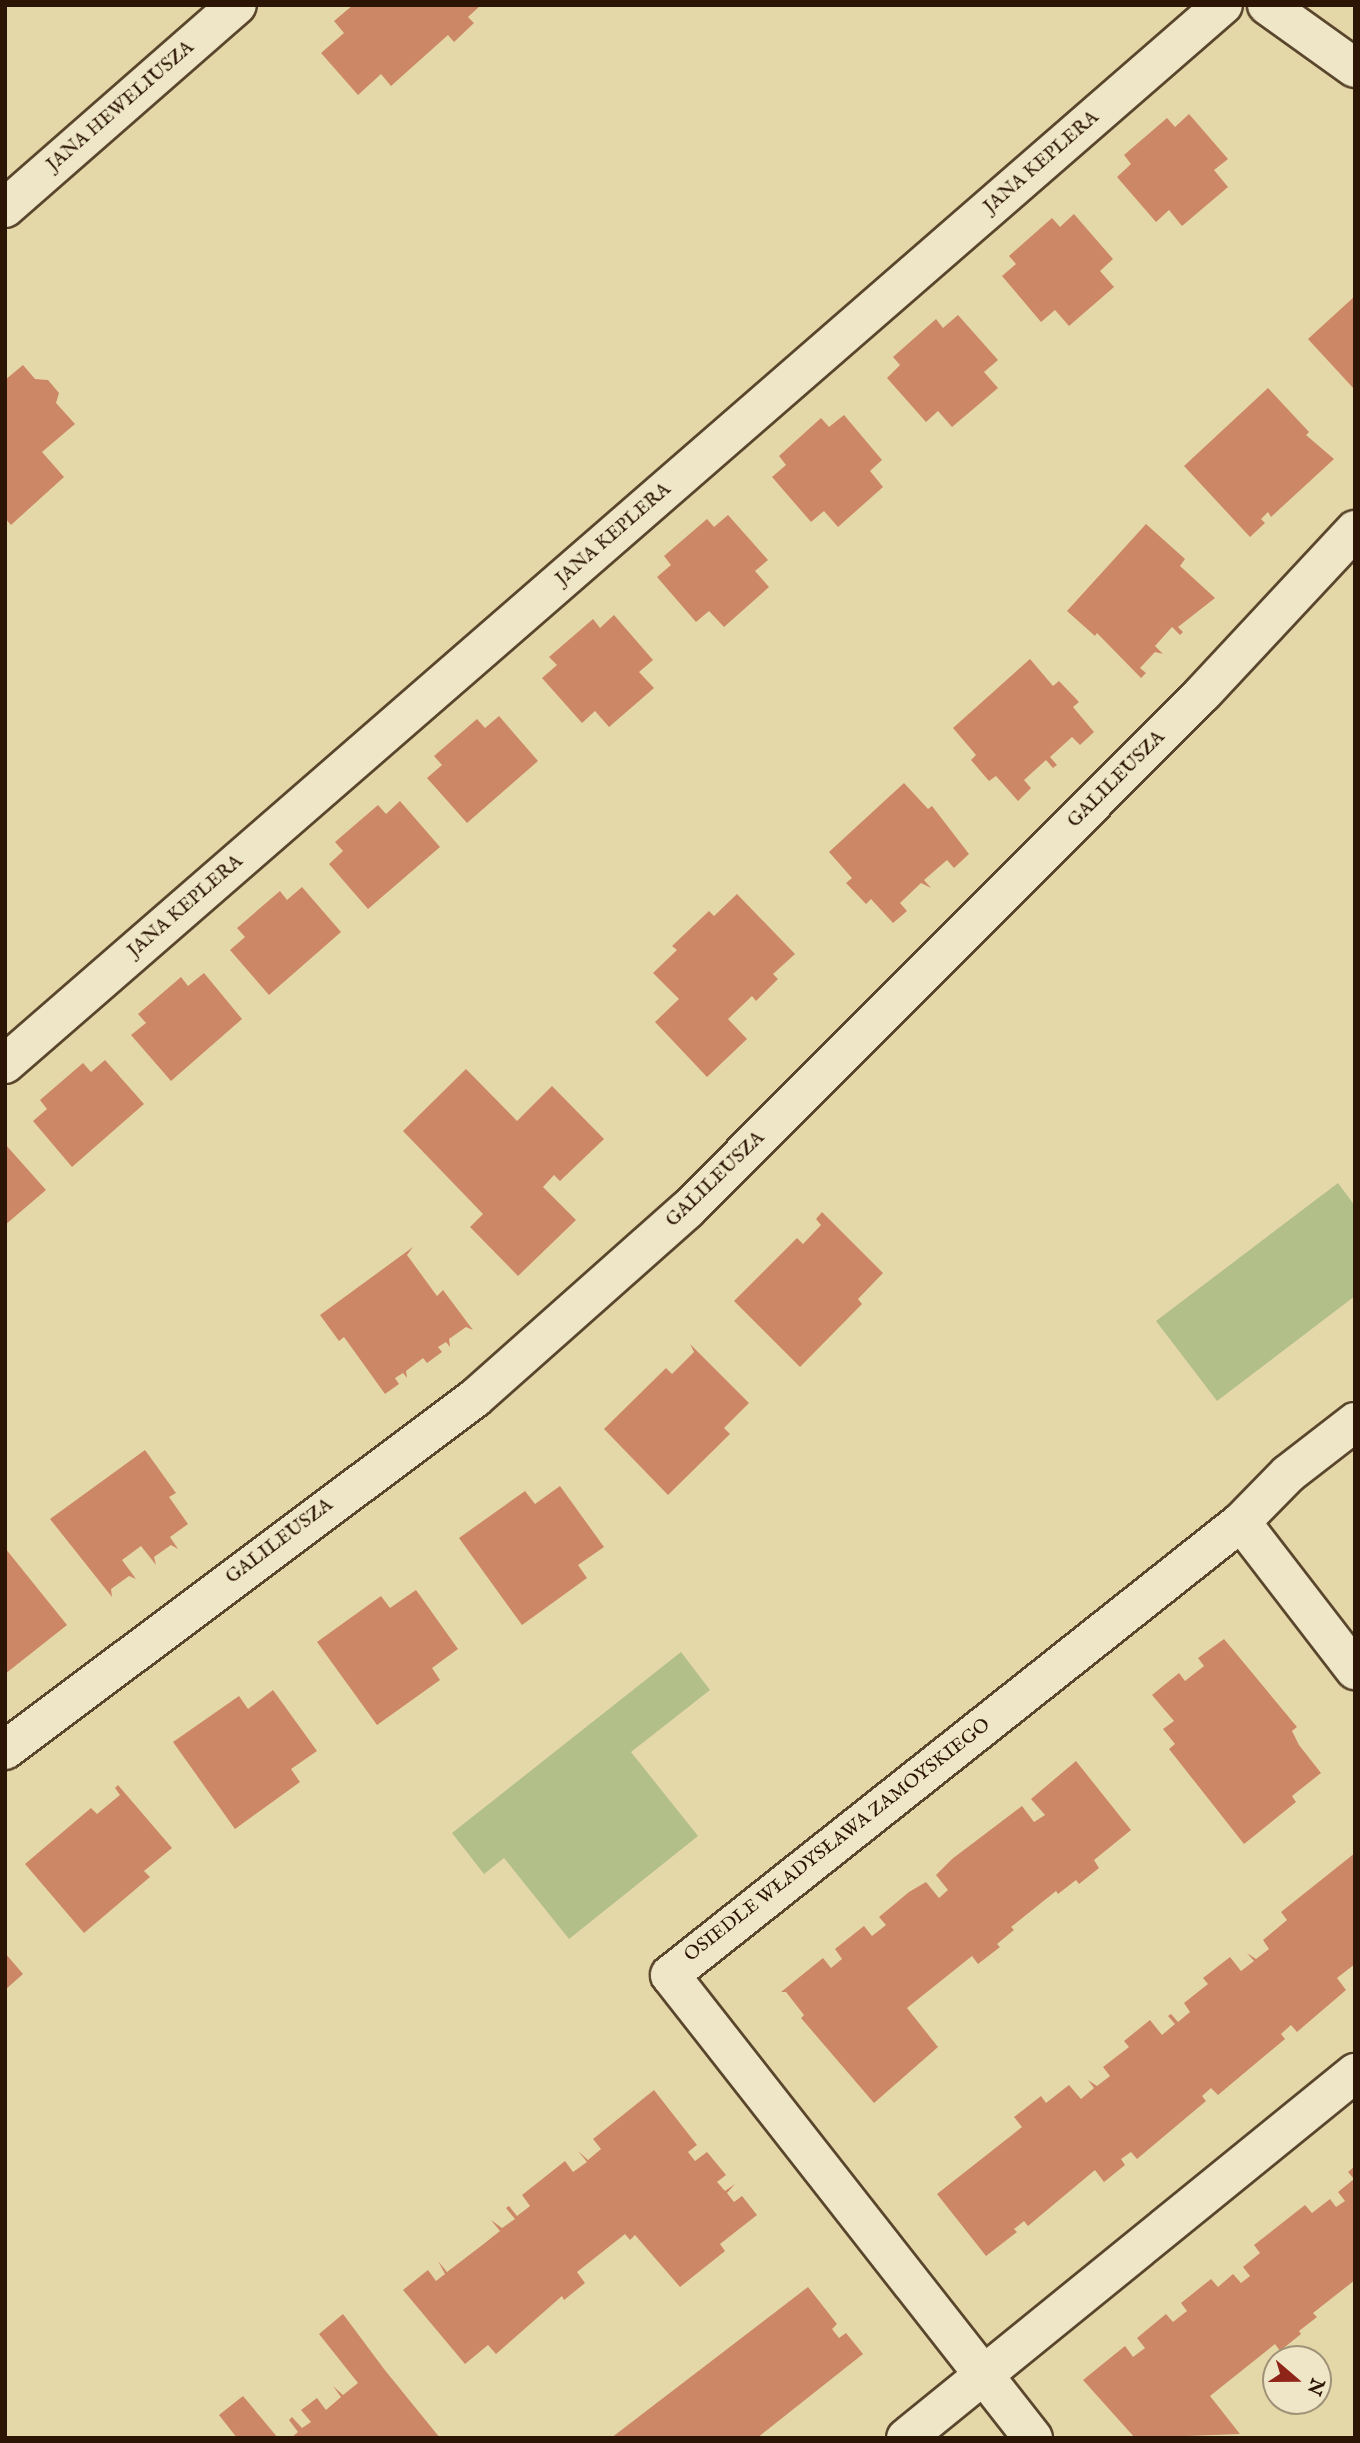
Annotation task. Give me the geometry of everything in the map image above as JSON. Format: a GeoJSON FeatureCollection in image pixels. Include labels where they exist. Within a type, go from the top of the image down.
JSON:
{"type":"FeatureCollection","features":[{"type":"Feature","properties":{"kind":"street","name":"JANA HEWELIUSZA"},"geometry":{"type":"LineString","coordinates":[[5,208],[237,5]]}},
{"type":"Feature","properties":{"kind":"street","name":"JANA KEPLERA"},"geometry":{"type":"LineString","coordinates":[[5,1064],[1223,5]]}},
{"type":"Feature","properties":{"kind":"street"},"geometry":{"type":"LineString","coordinates":[[1267,5],[1355,68]]}},
{"type":"Feature","properties":{"kind":"street","name":"GALILEUSZA"},"geometry":{"type":"LineString","coordinates":[[5,1750],[475,1398],[677,1219],[845,1056],[1125,771],[1355,530]]}},
{"type":"Feature","properties":{"kind":"street","name":"OSIEDLE WŁADYSŁAWA ZAMOYSKIEGO"},"geometry":{"type":"LineString","coordinates":[[1033,2438],[670,1975],[1241,1522],[1288,1474],[1355,1422]]}},
{"type":"Feature","properties":{"kind":"street"},"geometry":{"type":"LineString","coordinates":[[1241,1522],[1355,1670]]}},
{"type":"Feature","properties":{"kind":"street"},"geometry":{"type":"LineString","coordinates":[[906,2438],[1355,2073]]}},
{"type":"Feature","properties":{"kind":"green space"},"geometry":{"type":"Polygon","coordinates":[[[1338,1183],[1355,1206],[1355,1296],[1217,1401],[1156,1321],[1338,1183]]]}},
{"type":"Feature","properties":{"kind":"green space"},"geometry":{"type":"Polygon","coordinates":[[[681,1652],[710,1690],[631,1752],[698,1836],[569,1939],[504,1858],[484,1874],[452,1833],[681,1652]]]}},
{"type":"Feature","properties":{"kind":"building"},"geometry":{"type":"Polygon","coordinates":[[[353,5],[481,5],[468,17],[474,23],[454,42],[448,35],[391,86],[381,74],[358,95],[321,53],[344,33],[334,21],[353,5]]]}},
{"type":"Feature","properties":{"kind":"building"},"geometry":{"type":"Polygon","coordinates":[[[1189,114],[1228,159],[1214,170],[1228,187],[1182,226],[1169,210],[1156,222],[1117,177],[1131,164],[1124,155],[1167,118],[1175,127],[1189,114]]]}},
{"type":"Feature","properties":{"kind":"building"},"geometry":{"type":"Polygon","coordinates":[[[1074,214],[1113,259],[1100,271],[1114,287],[1069,326],[1055,310],[1041,322],[1002,276],[1016,264],[1009,256],[1052,218],[1060,227],[1074,214]]]}},
{"type":"Feature","properties":{"kind":"building"},"geometry":{"type":"Polygon","coordinates":[[[1355,296],[1355,390],[1308,339],[1355,296]]]}},
{"type":"Feature","properties":{"kind":"building"},"geometry":{"type":"Polygon","coordinates":[[[958,315],[998,360],[984,372],[998,388],[952,427],[938,411],[926,422],[887,378],[900,365],[893,357],[936,319],[943,328],[958,315]]]}},
{"type":"Feature","properties":{"kind":"building"},"geometry":{"type":"Polygon","coordinates":[[[23,365],[35,379],[48,380],[59,393],[56,403],[75,424],[42,452],[64,477],[11,525],[5,518],[5,380],[23,365]]]}},
{"type":"Feature","properties":{"kind":"building"},"geometry":{"type":"Polygon","coordinates":[[[1268,388],[1309,432],[1306,435],[1334,459],[1271,517],[1268,512],[1261,519],[1265,523],[1250,537],[1184,466],[1268,388]]]}},
{"type":"Feature","properties":{"kind":"building"},"geometry":{"type":"Polygon","coordinates":[[[844,415],[882,460],[870,471],[883,487],[838,527],[824,511],[811,522],[772,477],[786,465],[779,456],[821,418],[829,427],[844,415]]]}},
{"type":"Feature","properties":{"kind":"building"},"geometry":{"type":"Polygon","coordinates":[[[728,515],[768,560],[755,571],[769,587],[724,627],[709,611],[696,622],[657,577],[671,565],[664,556],[707,519],[714,527],[728,515]]]}},
{"type":"Feature","properties":{"kind":"building"},"geometry":{"type":"Polygon","coordinates":[[[1146,524],[1185,559],[1180,566],[1215,598],[1178,627],[1183,632],[1180,635],[1172,627],[1155,646],[1163,654],[1155,652],[1140,668],[1146,673],[1141,678],[1097,633],[1095,636],[1067,611],[1146,524]]]}},
{"type":"Feature","properties":{"kind":"building"},"geometry":{"type":"Polygon","coordinates":[[[614,615],[653,660],[639,672],[654,688],[609,727],[595,711],[582,723],[542,678],[557,665],[549,657],[593,619],[600,628],[614,615]]]}},
{"type":"Feature","properties":{"kind":"building"},"geometry":{"type":"Polygon","coordinates":[[[1030,659],[1053,686],[1059,681],[1079,702],[1073,707],[1094,732],[1080,745],[1072,737],[1050,757],[1057,765],[1053,768],[1046,760],[1024,780],[1031,788],[1018,801],[996,776],[989,781],[971,760],[976,755],[953,728],[1030,659]]]}},
{"type":"Feature","properties":{"kind":"building"},"geometry":{"type":"Polygon","coordinates":[[[499,716],[538,761],[467,823],[427,778],[442,765],[434,756],[477,719],[485,728],[499,716]]]}},
{"type":"Feature","properties":{"kind":"building"},"geometry":{"type":"Polygon","coordinates":[[[904,783],[928,809],[932,806],[969,854],[954,868],[947,860],[924,880],[931,888],[921,883],[900,903],[907,911],[893,923],[871,899],[866,904],[846,883],[852,878],[829,852],[904,783]]]}},
{"type":"Feature","properties":{"kind":"building"},"geometry":{"type":"Polygon","coordinates":[[[400,801],[440,847],[368,909],[329,864],[343,851],[335,842],[378,805],[386,814],[400,801]]]}},
{"type":"Feature","properties":{"kind":"building"},"geometry":{"type":"Polygon","coordinates":[[[302,887],[341,932],[269,995],[230,950],[245,937],[237,928],[280,891],[287,900],[302,887]]]}},
{"type":"Feature","properties":{"kind":"building"},"geometry":{"type":"Polygon","coordinates":[[[737,894],[795,954],[773,974],[778,979],[756,1001],[752,996],[728,1019],[747,1039],[707,1077],[655,1022],[679,999],[653,973],[677,950],[672,946],[709,911],[714,916],[737,894]]]}},
{"type":"Feature","properties":{"kind":"building"},"geometry":{"type":"Polygon","coordinates":[[[204,973],[242,1019],[171,1081],[131,1035],[146,1023],[138,1014],[181,977],[188,986],[204,973]]]}},
{"type":"Feature","properties":{"kind":"building"},"geometry":{"type":"Polygon","coordinates":[[[105,1060],[144,1104],[72,1167],[33,1121],[47,1109],[40,1100],[83,1063],[91,1072],[105,1060]]]}},
{"type":"Feature","properties":{"kind":"building"},"geometry":{"type":"Polygon","coordinates":[[[466,1069],[517,1121],[552,1086],[604,1139],[560,1181],[554,1175],[543,1187],[576,1220],[518,1276],[470,1227],[483,1214],[403,1131],[466,1069]]]}},
{"type":"Feature","properties":{"kind":"building"},"geometry":{"type":"Polygon","coordinates":[[[5,1144],[46,1190],[5,1225],[5,1144]]]}},
{"type":"Feature","properties":{"kind":"building"},"geometry":{"type":"Polygon","coordinates":[[[822,1212],[883,1273],[858,1299],[862,1304],[800,1367],[734,1301],[797,1238],[803,1244],[821,1225],[816,1219],[822,1212]]]}},
{"type":"Feature","properties":{"kind":"building"},"geometry":{"type":"Polygon","coordinates":[[[413,1247],[407,1255],[437,1296],[443,1290],[473,1330],[466,1327],[449,1339],[450,1347],[446,1342],[438,1347],[442,1352],[427,1363],[423,1358],[406,1371],[407,1378],[403,1373],[395,1378],[399,1384],[385,1394],[344,1337],[339,1341],[320,1315],[413,1247]]]}},
{"type":"Feature","properties":{"kind":"building"},"geometry":{"type":"Polygon","coordinates":[[[690,1344],[749,1403],[724,1428],[730,1434],[668,1495],[604,1429],[666,1368],[672,1374],[694,1352],[690,1344]]]}},
{"type":"Feature","properties":{"kind":"building"},"geometry":{"type":"Polygon","coordinates":[[[145,1450],[176,1493],[169,1497],[188,1524],[170,1537],[178,1549],[171,1545],[154,1557],[156,1565],[141,1546],[122,1560],[136,1579],[129,1576],[111,1589],[112,1597],[50,1519],[145,1450]]]}},
{"type":"Feature","properties":{"kind":"building"},"geometry":{"type":"Polygon","coordinates":[[[560,1486],[604,1547],[578,1565],[587,1578],[522,1625],[459,1538],[525,1491],[535,1504],[560,1486]]]}},
{"type":"Feature","properties":{"kind":"building"},"geometry":{"type":"Polygon","coordinates":[[[5,1548],[67,1625],[5,1674],[5,1548]]]}},
{"type":"Feature","properties":{"kind":"building"},"geometry":{"type":"Polygon","coordinates":[[[416,1590],[458,1649],[432,1668],[440,1680],[377,1725],[317,1642],[381,1596],[390,1608],[416,1590]]]}},
{"type":"Feature","properties":{"kind":"building"},"geometry":{"type":"Polygon","coordinates":[[[1224,1639],[1297,1727],[1292,1731],[1299,1745],[1321,1773],[1292,1796],[1296,1802],[1244,1844],[1169,1749],[1175,1744],[1163,1729],[1174,1721],[1152,1695],[1179,1673],[1185,1681],[1204,1666],[1198,1658],[1224,1639]]]}},
{"type":"Feature","properties":{"kind":"building"},"geometry":{"type":"Polygon","coordinates":[[[273,1690],[317,1751],[291,1769],[300,1782],[235,1829],[173,1742],[239,1696],[248,1709],[273,1690]]]}},
{"type":"Feature","properties":{"kind":"building"},"geometry":{"type":"Polygon","coordinates":[[[1076,1761],[1131,1830],[1094,1860],[1099,1868],[1079,1884],[1076,1880],[1058,1894],[1056,1891],[1011,1927],[1014,1930],[997,1944],[1000,1947],[978,1964],[972,1956],[907,2008],[938,2047],[874,2103],[801,2018],[804,2015],[786,1992],[781,1992],[823,1958],[831,1968],[842,1959],[835,1949],[864,1926],[872,1936],[886,1925],[879,1917],[909,1892],[926,1882],[939,1898],[948,1890],[936,1875],[952,1859],[1022,1806],[1034,1822],[1045,1815],[1031,1799],[1076,1761]]]}},
{"type":"Feature","properties":{"kind":"building"},"geometry":{"type":"Polygon","coordinates":[[[118,1785],[172,1848],[144,1871],[150,1877],[84,1933],[25,1864],[91,1808],[97,1814],[120,1795],[115,1788],[118,1785]]]}},
{"type":"Feature","properties":{"kind":"building"},"geometry":{"type":"Polygon","coordinates":[[[1355,1853],[1355,1964],[1337,1978],[1346,1990],[1297,2032],[1291,2025],[1281,2034],[1285,2039],[1218,2095],[1211,2088],[1202,2096],[1206,2101],[1137,2159],[1131,2152],[1121,2159],[1125,2165],[1104,2182],[1095,2170],[1028,2226],[1024,2221],[1014,2229],[1017,2232],[986,2256],[937,2194],[1022,2127],[1014,2117],[1041,2096],[1046,2103],[1069,2085],[1081,2099],[1094,2088],[1088,2080],[1097,2086],[1110,2076],[1103,2067],[1129,2047],[1124,2041],[1150,2020],[1162,2035],[1175,2024],[1168,2016],[1171,2014],[1178,2022],[1190,2012],[1184,2003],[1208,1984],[1203,1978],[1230,1957],[1241,1971],[1254,1961],[1247,1953],[1256,1959],[1269,1949],[1263,1940],[1287,1920],[1281,1912],[1355,1853]]]}},
{"type":"Feature","properties":{"kind":"building"},"geometry":{"type":"Polygon","coordinates":[[[5,1953],[23,1974],[5,1990],[5,1953]]]}},
{"type":"Feature","properties":{"kind":"building"},"geometry":{"type":"Polygon","coordinates":[[[654,2090],[697,2145],[688,2152],[695,2161],[707,2152],[726,2175],[717,2182],[725,2191],[735,2184],[727,2193],[734,2202],[742,2196],[757,2215],[720,2244],[725,2251],[680,2287],[635,2235],[630,2240],[625,2234],[577,2272],[585,2283],[564,2300],[562,2296],[496,2354],[488,2345],[465,2364],[403,2290],[428,2270],[436,2281],[445,2274],[438,2261],[447,2272],[500,2231],[491,2220],[502,2228],[515,2219],[506,2208],[509,2206],[517,2216],[530,2206],[522,2195],[565,2161],[573,2172],[587,2162],[578,2151],[588,2160],[601,2149],[593,2139],[654,2090]]]}},
{"type":"Feature","properties":{"kind":"building"},"geometry":{"type":"Polygon","coordinates":[[[1355,2166],[1355,2280],[1313,2313],[1317,2317],[1299,2331],[1301,2334],[1287,2345],[1262,2345],[1262,2354],[1210,2396],[1240,2434],[1135,2438],[1083,2380],[1125,2346],[1133,2357],[1145,2348],[1137,2338],[1166,2314],[1173,2322],[1187,2311],[1181,2303],[1211,2279],[1218,2287],[1233,2274],[1241,2283],[1250,2276],[1243,2267],[1260,2253],[1254,2245],[1305,2205],[1312,2213],[1330,2199],[1336,2207],[1345,2201],[1338,2192],[1354,2179],[1348,2172],[1355,2166]]]}},
{"type":"Feature","properties":{"kind":"building"},"geometry":{"type":"Polygon","coordinates":[[[808,2287],[837,2324],[832,2329],[839,2338],[846,2333],[863,2354],[757,2438],[611,2438],[808,2287]]]}},
{"type":"Feature","properties":{"kind":"building"},"geometry":{"type":"Polygon","coordinates":[[[343,2314],[440,2438],[291,2438],[298,2432],[289,2420],[292,2417],[302,2428],[311,2422],[301,2410],[317,2398],[326,2410],[341,2397],[333,2386],[343,2395],[358,2383],[319,2334],[343,2314]]]}},
{"type":"Feature","properties":{"kind":"building"},"geometry":{"type":"Polygon","coordinates":[[[243,2396],[278,2438],[237,2438],[219,2415],[243,2396]]]}}]}
